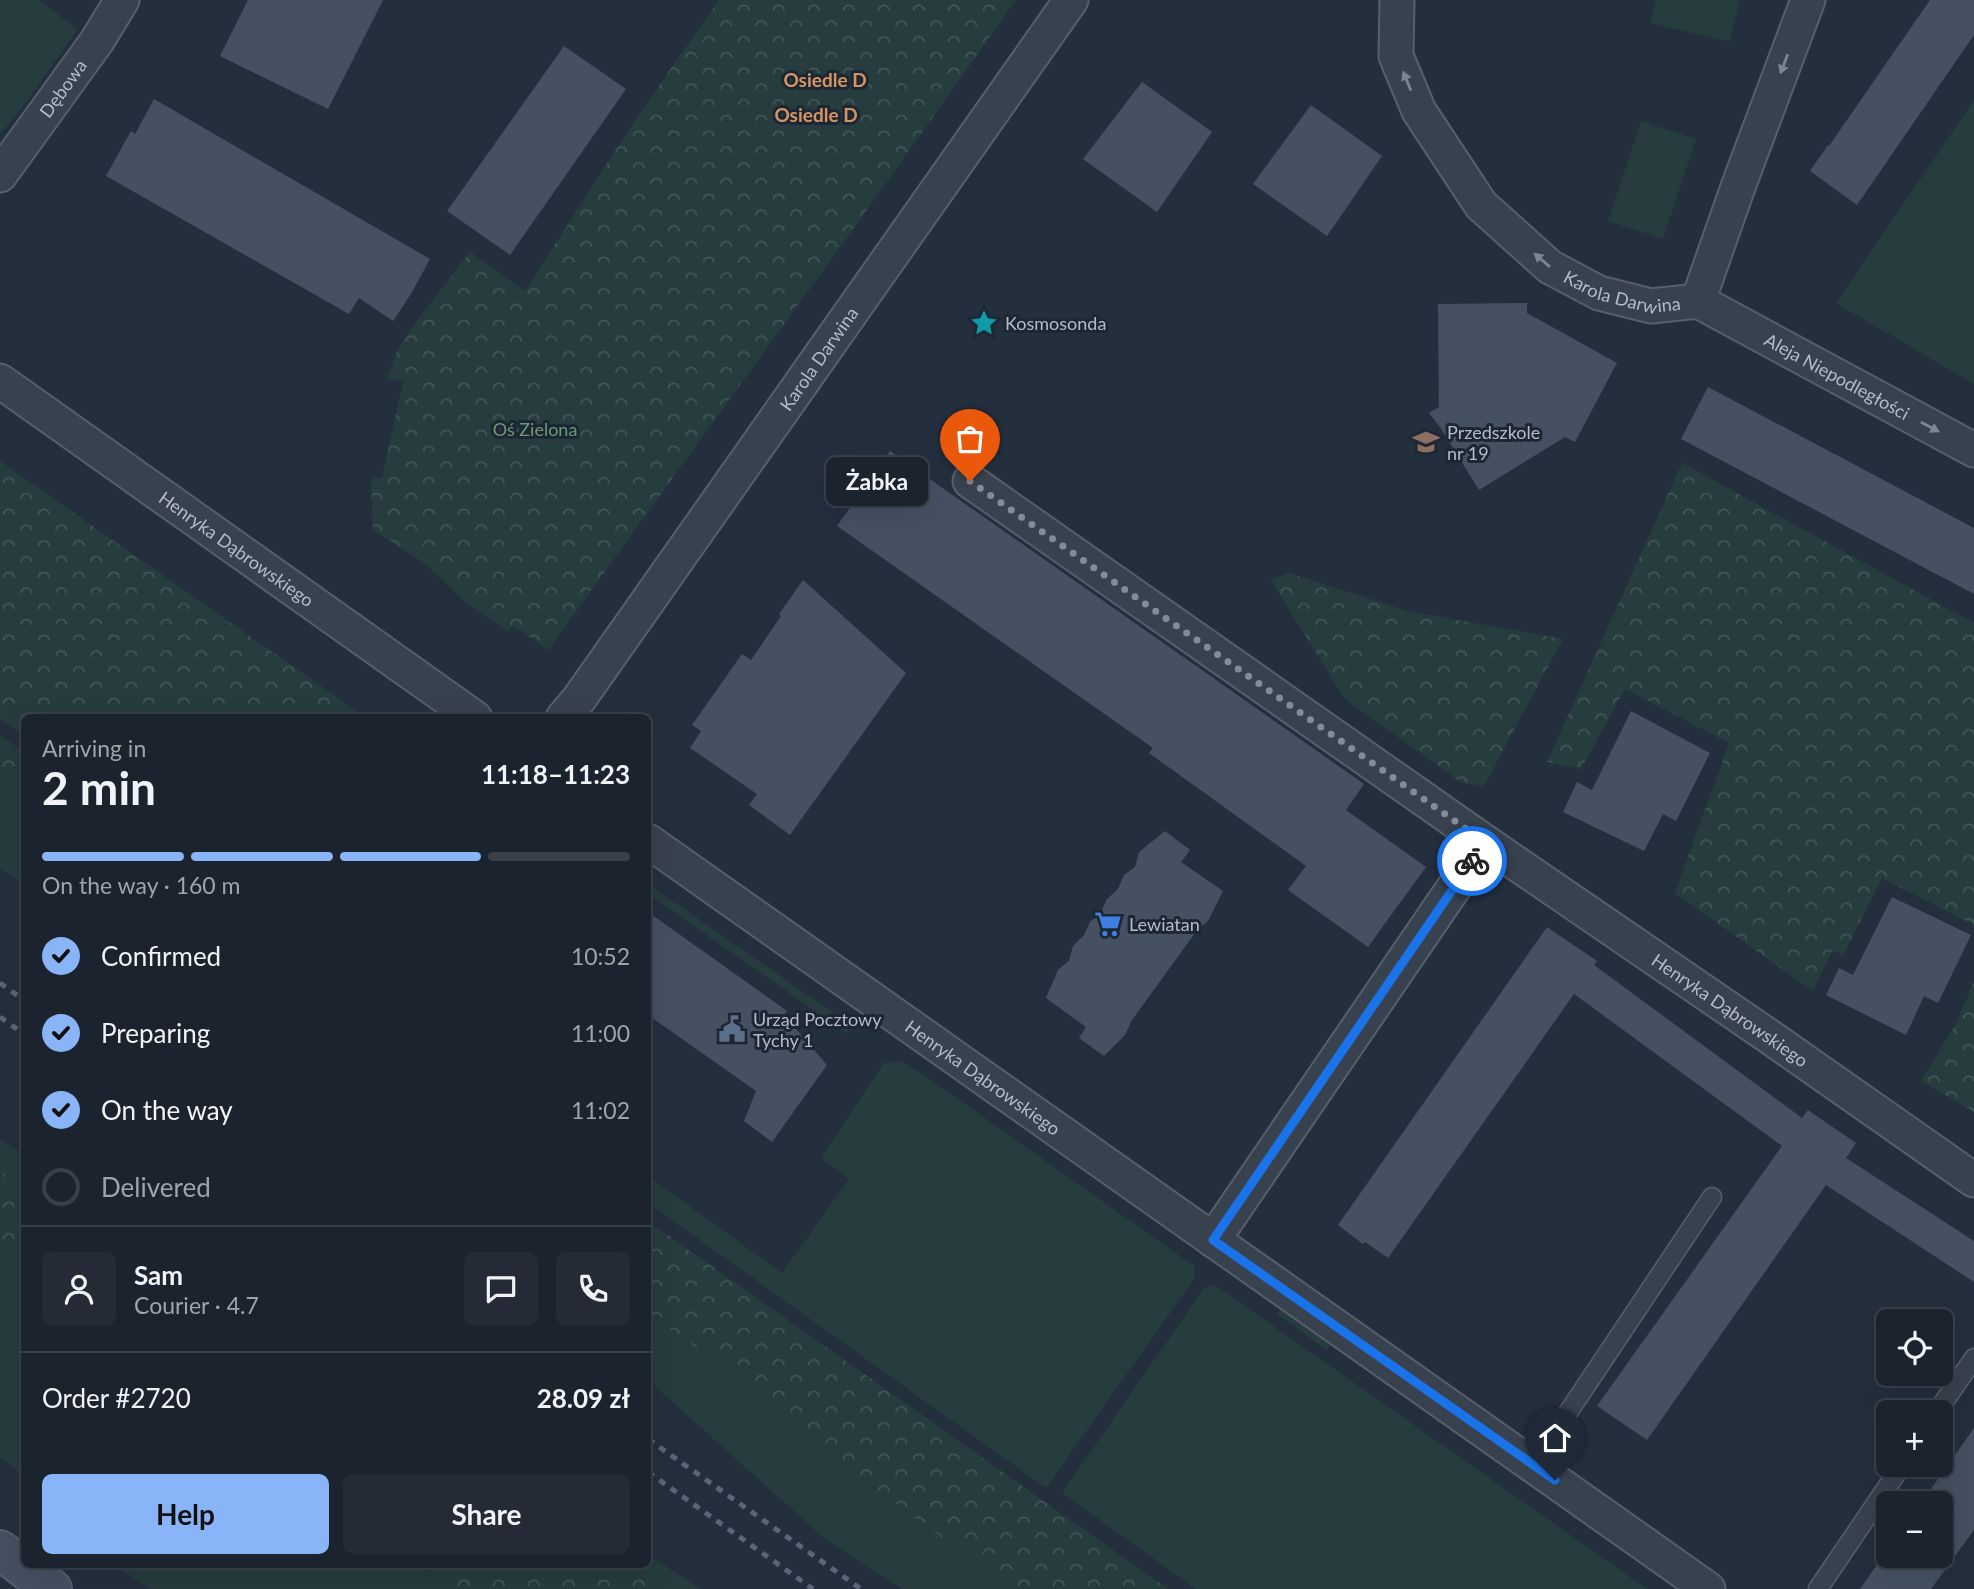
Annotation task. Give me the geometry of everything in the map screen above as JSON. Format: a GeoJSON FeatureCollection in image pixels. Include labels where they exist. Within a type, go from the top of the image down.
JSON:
{"type":"FeatureCollection","features":[{"type":"Feature","properties":{"kind":"street","name":"Dębowa"},"geometry":{"type":"LineString","coordinates":[[0,175],[97,41],[122,0]]}},
{"type":"Feature","properties":{"kind":"street","name":"Karola Darwina"},"geometry":{"type":"LineString","coordinates":[[566,714],[760,445],[936,189],[1071,0]]}},
{"type":"Feature","properties":{"kind":"street","name":"Karola Darwina"},"geometry":{"type":"LineString","coordinates":[[1396,0],[1396,56],[1405,78],[1419,111],[1481,205],[1550,267],[1599,293],[1651,306],[1698,301],[1808,0]]}},
{"type":"Feature","properties":{"kind":"street","name":"Aleja Niepodległości"},"geometry":{"type":"LineString","coordinates":[[1698,301],[1974,450]]}},
{"type":"Feature","properties":{"kind":"street","name":"Henryka Dąbrowskiego"},"geometry":{"type":"LineString","coordinates":[[0,381],[469,714]]}},
{"type":"Feature","properties":{"kind":"street","name":"Henryka Dąbrowskiego"},"geometry":{"type":"LineString","coordinates":[[970,481],[1974,1180]]}},
{"type":"Feature","properties":{"kind":"street"},"geometry":{"type":"LineString","coordinates":[[1213,1240],[1485,842]]}},
{"type":"Feature","properties":{"kind":"street","name":"Henryka Dąbrowskiego"},"geometry":{"type":"LineString","coordinates":[[651,843],[1708,1589]]}},
{"type":"Feature","properties":{"kind":"street"},"geometry":{"type":"LineString","coordinates":[[0,1550],[21,1566]]}},
{"type":"Feature","properties":{"kind":"street"},"geometry":{"type":"LineString","coordinates":[[24,1568],[52,1589]]}},
{"type":"Feature","properties":{"kind":"lane"},"geometry":{"type":"LineString","coordinates":[[1533,1465],[1712,1198]]}},
{"type":"Feature","properties":{"kind":"lane"},"geometry":{"type":"LineString","coordinates":[[1945,1400],[1974,1358]]}},
{"type":"Feature","properties":{"kind":"lane"},"geometry":{"type":"LineString","coordinates":[[1818,1589],[1894,1477]]}},
{"type":"Feature","properties":{"kind":"green space"},"geometry":{"type":"Polygon","coordinates":[[[0,0],[38,0],[78,29],[22,108],[0,134],[0,0]]]}},
{"type":"Feature","properties":{"kind":"green space","name":"Oś Zielona"},"geometry":{"type":"Polygon","coordinates":[[[719,0],[1016,0],[548,650],[514,626],[508,631],[466,603],[426,564],[373,530],[372,477],[382,478],[403,382],[387,379],[407,334],[470,252],[525,291],[637,117],[719,0]]]}},
{"type":"Feature","properties":{"kind":"green space"},"geometry":{"type":"Polygon","coordinates":[[[1656,0],[1740,0],[1730,42],[1650,23],[1656,0]]]}},
{"type":"Feature","properties":{"kind":"green space"},"geometry":{"type":"Polygon","coordinates":[[[1974,100],[1974,384],[1836,303],[1974,100]]]}},
{"type":"Feature","properties":{"kind":"green space"},"geometry":{"type":"Polygon","coordinates":[[[1641,121],[1696,139],[1663,239],[1608,221],[1641,121]]]}},
{"type":"Feature","properties":{"kind":"green space"},"geometry":{"type":"Polygon","coordinates":[[[0,461],[361,714],[21,714],[21,734],[0,719],[0,461]]]}},
{"type":"Feature","properties":{"kind":"green space"},"geometry":{"type":"Polygon","coordinates":[[[1682,463],[1974,623],[1974,925],[1882,878],[1843,956],[1833,950],[1813,991],[1675,893],[1729,743],[1625,689],[1581,769],[1547,762],[1682,463]]]}},
{"type":"Feature","properties":{"kind":"green space"},"geometry":{"type":"Polygon","coordinates":[[[1289,573],[1408,611],[1563,639],[1484,786],[1462,783],[1345,699],[1270,579],[1289,573]]]}},
{"type":"Feature","properties":{"kind":"green space"},"geometry":{"type":"Polygon","coordinates":[[[0,735],[21,750],[21,775],[16,780],[0,769],[0,735]]]}},
{"type":"Feature","properties":{"kind":"green space"},"geometry":{"type":"Polygon","coordinates":[[[0,769],[16,780],[21,775],[21,883],[0,868],[0,769]]]}},
{"type":"Feature","properties":{"kind":"green space"},"geometry":{"type":"Polygon","coordinates":[[[651,886],[841,1018],[849,1035],[651,896],[651,886]]]}},
{"type":"Feature","properties":{"kind":"green space"},"geometry":{"type":"Polygon","coordinates":[[[1974,982],[1974,1112],[1921,1081],[1956,1024],[1974,982]]]}},
{"type":"Feature","properties":{"kind":"green space"},"geometry":{"type":"Polygon","coordinates":[[[900,1061],[920,1072],[1194,1266],[1194,1279],[1046,1488],[651,1205],[651,1178],[782,1273],[849,1179],[821,1158],[884,1063],[900,1061]]]}},
{"type":"Feature","properties":{"kind":"green space"},"geometry":{"type":"Polygon","coordinates":[[[0,1139],[21,1152],[21,1186],[0,1171],[0,1139]]]}},
{"type":"Feature","properties":{"kind":"green space"},"geometry":{"type":"Polygon","coordinates":[[[0,1171],[21,1186],[21,1264],[0,1262],[0,1171]]]}},
{"type":"Feature","properties":{"kind":"green space"},"geometry":{"type":"Polygon","coordinates":[[[651,1223],[1168,1589],[1002,1589],[988,1572],[886,1497],[785,1412],[651,1315],[651,1223]]]}},
{"type":"Feature","properties":{"kind":"green space"},"geometry":{"type":"Polygon","coordinates":[[[0,1262],[21,1264],[21,1474],[0,1457],[0,1262]]]}},
{"type":"Feature","properties":{"kind":"green space"},"geometry":{"type":"Polygon","coordinates":[[[1215,1285],[1647,1589],[1196,1589],[1062,1493],[1204,1288],[1215,1285]]]}},
{"type":"Feature","properties":{"kind":"green space"},"geometry":{"type":"Polygon","coordinates":[[[1280,1309],[1329,1344],[1328,1351],[1277,1314],[1280,1309]]]}},
{"type":"Feature","properties":{"kind":"green space"},"geometry":{"type":"Polygon","coordinates":[[[651,1315],[785,1412],[886,1497],[988,1572],[1002,1589],[902,1589],[825,1539],[651,1383],[651,1315]]]}},
{"type":"Feature","properties":{"kind":"green space"},"geometry":{"type":"Polygon","coordinates":[[[651,1557],[701,1589],[657,1589],[625,1568],[651,1568],[651,1557]]]}},
{"type":"Feature","properties":{"kind":"green space"},"geometry":{"type":"Polygon","coordinates":[[[119,1568],[419,1568],[448,1589],[150,1589],[119,1568]]]}},
{"type":"Feature","properties":{"kind":"green space"},"geometry":{"type":"Polygon","coordinates":[[[419,1568],[625,1568],[657,1589],[448,1589],[419,1568]]]}},
{"type":"Feature","properties":{"kind":"building"},"geometry":{"type":"Polygon","coordinates":[[[248,0],[383,0],[328,109],[220,56],[248,0]]]}},
{"type":"Feature","properties":{"kind":"building"},"geometry":{"type":"Polygon","coordinates":[[[1930,0],[1974,0],[1974,35],[1857,205],[1810,171],[1930,0]]]}},
{"type":"Feature","properties":{"kind":"building"},"geometry":{"type":"Polygon","coordinates":[[[564,46],[626,89],[510,255],[447,211],[564,46]]]}},
{"type":"Feature","properties":{"kind":"building"},"geometry":{"type":"Polygon","coordinates":[[[1142,82],[1212,132],[1157,212],[1083,159],[1142,82]]]}},
{"type":"Feature","properties":{"kind":"building"},"geometry":{"type":"Polygon","coordinates":[[[154,99],[430,259],[393,321],[359,298],[349,314],[106,176],[131,131],[135,134],[154,99]]]}},
{"type":"Feature","properties":{"kind":"building"},"geometry":{"type":"Polygon","coordinates":[[[1311,105],[1382,156],[1327,236],[1253,184],[1311,105]]]}},
{"type":"Feature","properties":{"kind":"building"},"geometry":{"type":"Polygon","coordinates":[[[1527,303],[1527,313],[1617,363],[1575,442],[1565,437],[1479,490],[1429,413],[1439,407],[1438,304],[1527,303]]]}},
{"type":"Feature","properties":{"kind":"building"},"geometry":{"type":"Polygon","coordinates":[[[1708,387],[1974,528],[1974,594],[1681,439],[1708,387]]]}},
{"type":"Feature","properties":{"kind":"building"},"geometry":{"type":"Polygon","coordinates":[[[890,451],[1364,784],[1346,810],[1426,867],[1368,947],[1288,890],[1306,866],[1149,753],[1153,748],[837,526],[890,451]]]}},
{"type":"Feature","properties":{"kind":"building"},"geometry":{"type":"Polygon","coordinates":[[[803,580],[906,673],[790,835],[749,805],[757,794],[690,748],[701,731],[692,725],[742,654],[751,660],[803,580]]]}},
{"type":"Feature","properties":{"kind":"building"},"geometry":{"type":"Polygon","coordinates":[[[1631,711],[1710,753],[1676,821],[1663,814],[1644,851],[1563,812],[1577,782],[1592,790],[1631,711]]]}},
{"type":"Feature","properties":{"kind":"building"},"geometry":{"type":"Polygon","coordinates":[[[1165,831],[1190,850],[1181,862],[1223,891],[1208,921],[1198,929],[1132,1020],[1125,1035],[1104,1056],[1079,1038],[1086,1027],[1046,998],[1058,970],[1069,961],[1073,946],[1084,935],[1090,922],[1101,912],[1107,899],[1118,889],[1124,875],[1135,867],[1139,852],[1165,831]]]}},
{"type":"Feature","properties":{"kind":"building"},"geometry":{"type":"Polygon","coordinates":[[[1892,897],[1971,935],[1938,1003],[1924,996],[1906,1035],[1826,995],[1839,968],[1853,975],[1892,897]]]}},
{"type":"Feature","properties":{"kind":"building","name":"Urząd Pocztowy Tychy 1"},"geometry":{"type":"Polygon","coordinates":[[[651,914],[787,1011],[784,1015],[827,1065],[772,1142],[744,1121],[756,1091],[651,1017],[651,914]]]}},
{"type":"Feature","properties":{"kind":"building"},"geometry":{"type":"Polygon","coordinates":[[[1547,927],[1597,961],[1594,965],[1802,1118],[1808,1110],[1856,1143],[1846,1158],[1974,1241],[1974,1282],[1826,1185],[1647,1440],[1597,1406],[1782,1146],[1574,994],[1388,1258],[1338,1225],[1547,927]]]}},
{"type":"Feature","properties":{"kind":"building"},"geometry":{"type":"Polygon","coordinates":[[[1974,1428],[1974,1530],[1953,1559],[1953,1491],[1929,1491],[1939,1477],[1953,1477],[1953,1458],[1974,1428]]]}},
{"type":"Feature","properties":{"kind":"building"},"geometry":{"type":"Polygon","coordinates":[[[1876,1566],[1946,1568],[1931,1589],[1860,1589],[1876,1566]]]}},
{"type":"Feature","properties":{"kind":"railway"},"geometry":{"type":"LineString","coordinates":[[0,983],[21,998]]}},
{"type":"Feature","properties":{"kind":"railway"},"geometry":{"type":"LineString","coordinates":[[0,1017],[21,1032]]}},
{"type":"Feature","properties":{"kind":"railway"},"geometry":{"type":"LineString","coordinates":[[651,1441],[861,1589]]}},
{"type":"Feature","properties":{"kind":"railway"},"geometry":{"type":"LineString","coordinates":[[651,1474],[813,1589]]}},
{"type":"Feature","properties":{"kind":"way so far"},"geometry":{"type":"LineString","coordinates":[[970,481],[1485,842],[1472,861]]}},
{"type":"Feature","properties":{"kind":"place","name":"Kosmosonda"},"geometry":{"type":"Point","coordinates":[984,323]}},
{"type":"Feature","properties":{"kind":"place","name":"Przedszkole nr 19"},"geometry":{"type":"Point","coordinates":[1426,442]}},
{"type":"Feature","properties":{"kind":"place","name":"Żabka"},"geometry":{"type":"Point","coordinates":[970,481]}},
{"type":"Feature","properties":{"kind":"place","name":"Lewiatan"},"geometry":{"type":"Point","coordinates":[1108,924]}},
{"type":"Feature","properties":{"kind":"place","name":"Urząd Pocztowy Tychy 1"},"geometry":{"type":"Point","coordinates":[732,1029]}},
{"type":"Feature","properties":{"kind":"district","name":"Osiedle D"},"geometry":{"type":"Point","coordinates":[825,79]}},
{"type":"Feature","properties":{"kind":"district","name":"Osiedle D"},"geometry":{"type":"Point","coordinates":[816,114]}},
{"type":"Feature","properties":{"kind":"route"},"geometry":{"type":"LineString","coordinates":[[1472,861],[1213,1240],[1555,1480]]}}]}
